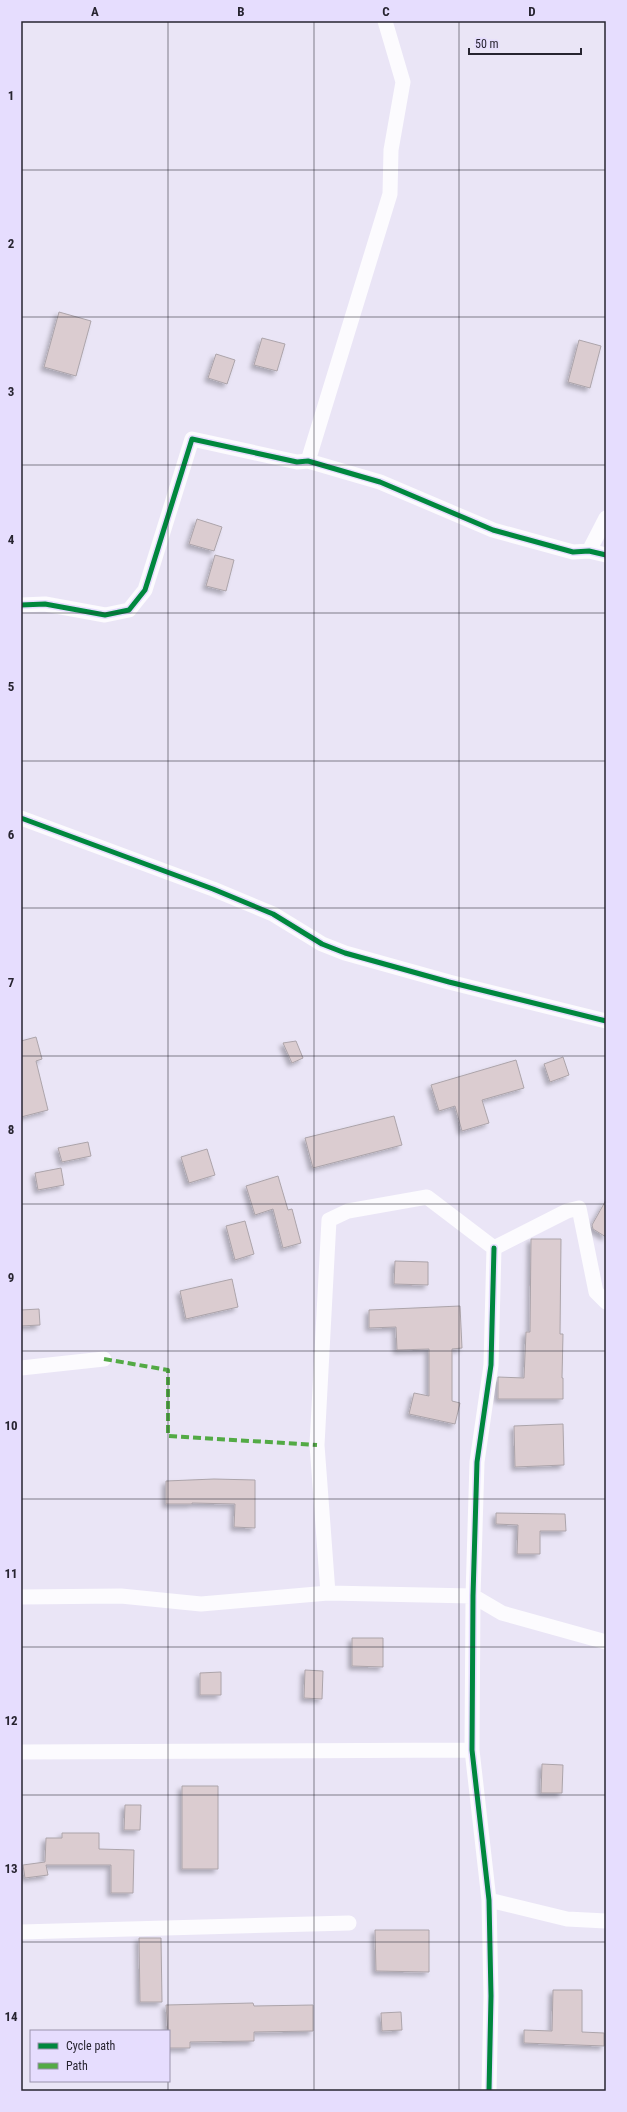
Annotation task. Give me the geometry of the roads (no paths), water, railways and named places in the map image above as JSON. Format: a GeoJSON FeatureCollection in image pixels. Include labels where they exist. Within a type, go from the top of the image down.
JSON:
{"type":"FeatureCollection","features":[{"type":"Feature","properties":{"kind":"street"},"geometry":{"type":"LineString","coordinates":[[308,461],[390,194],[391,150],[403,82],[385,21]]}},
{"type":"Feature","properties":{"kind":"street"},"geometry":{"type":"LineString","coordinates":[[21,604],[45,604],[105,615],[129,610],[145,590],[192,439],[297,462],[308,461],[380,482],[493,530],[573,552],[589,551],[606,555]]}},
{"type":"Feature","properties":{"kind":"street"},"geometry":{"type":"LineString","coordinates":[[589,551],[606,518]]}},
{"type":"Feature","properties":{"kind":"street"},"geometry":{"type":"LineString","coordinates":[[21,818],[246,903],[288,922],[322,944],[345,953],[449,982],[606,1021]]}},
{"type":"Feature","properties":{"kind":"street"},"geometry":{"type":"LineString","coordinates":[[328,1593],[317,1446],[329,1220],[348,1211],[427,1196],[494,1248]]}},
{"type":"Feature","properties":{"kind":"street"},"geometry":{"type":"LineString","coordinates":[[494,1248],[567,1211],[579,1208],[596,1292],[606,1302]]}},
{"type":"Feature","properties":{"kind":"street"},"geometry":{"type":"LineString","coordinates":[[489,2091],[491,1996],[489,1900],[472,1750],[473,1596],[477,1462],[492,1364],[494,1248]]}},
{"type":"Feature","properties":{"kind":"street"},"geometry":{"type":"LineString","coordinates":[[21,1368],[104,1359]]}},
{"type":"Feature","properties":{"kind":"street"},"geometry":{"type":"LineString","coordinates":[[21,1597],[121,1596],[202,1604],[328,1593],[473,1596],[502,1613],[606,1642]]}},
{"type":"Feature","properties":{"kind":"street"},"geometry":{"type":"LineString","coordinates":[[21,1752],[472,1750]]}},
{"type":"Feature","properties":{"kind":"street"},"geometry":{"type":"LineString","coordinates":[[489,1900],[567,1919],[606,1921]]}},
{"type":"Feature","properties":{"kind":"street"},"geometry":{"type":"LineString","coordinates":[[21,1932],[349,1923]]}}]}
